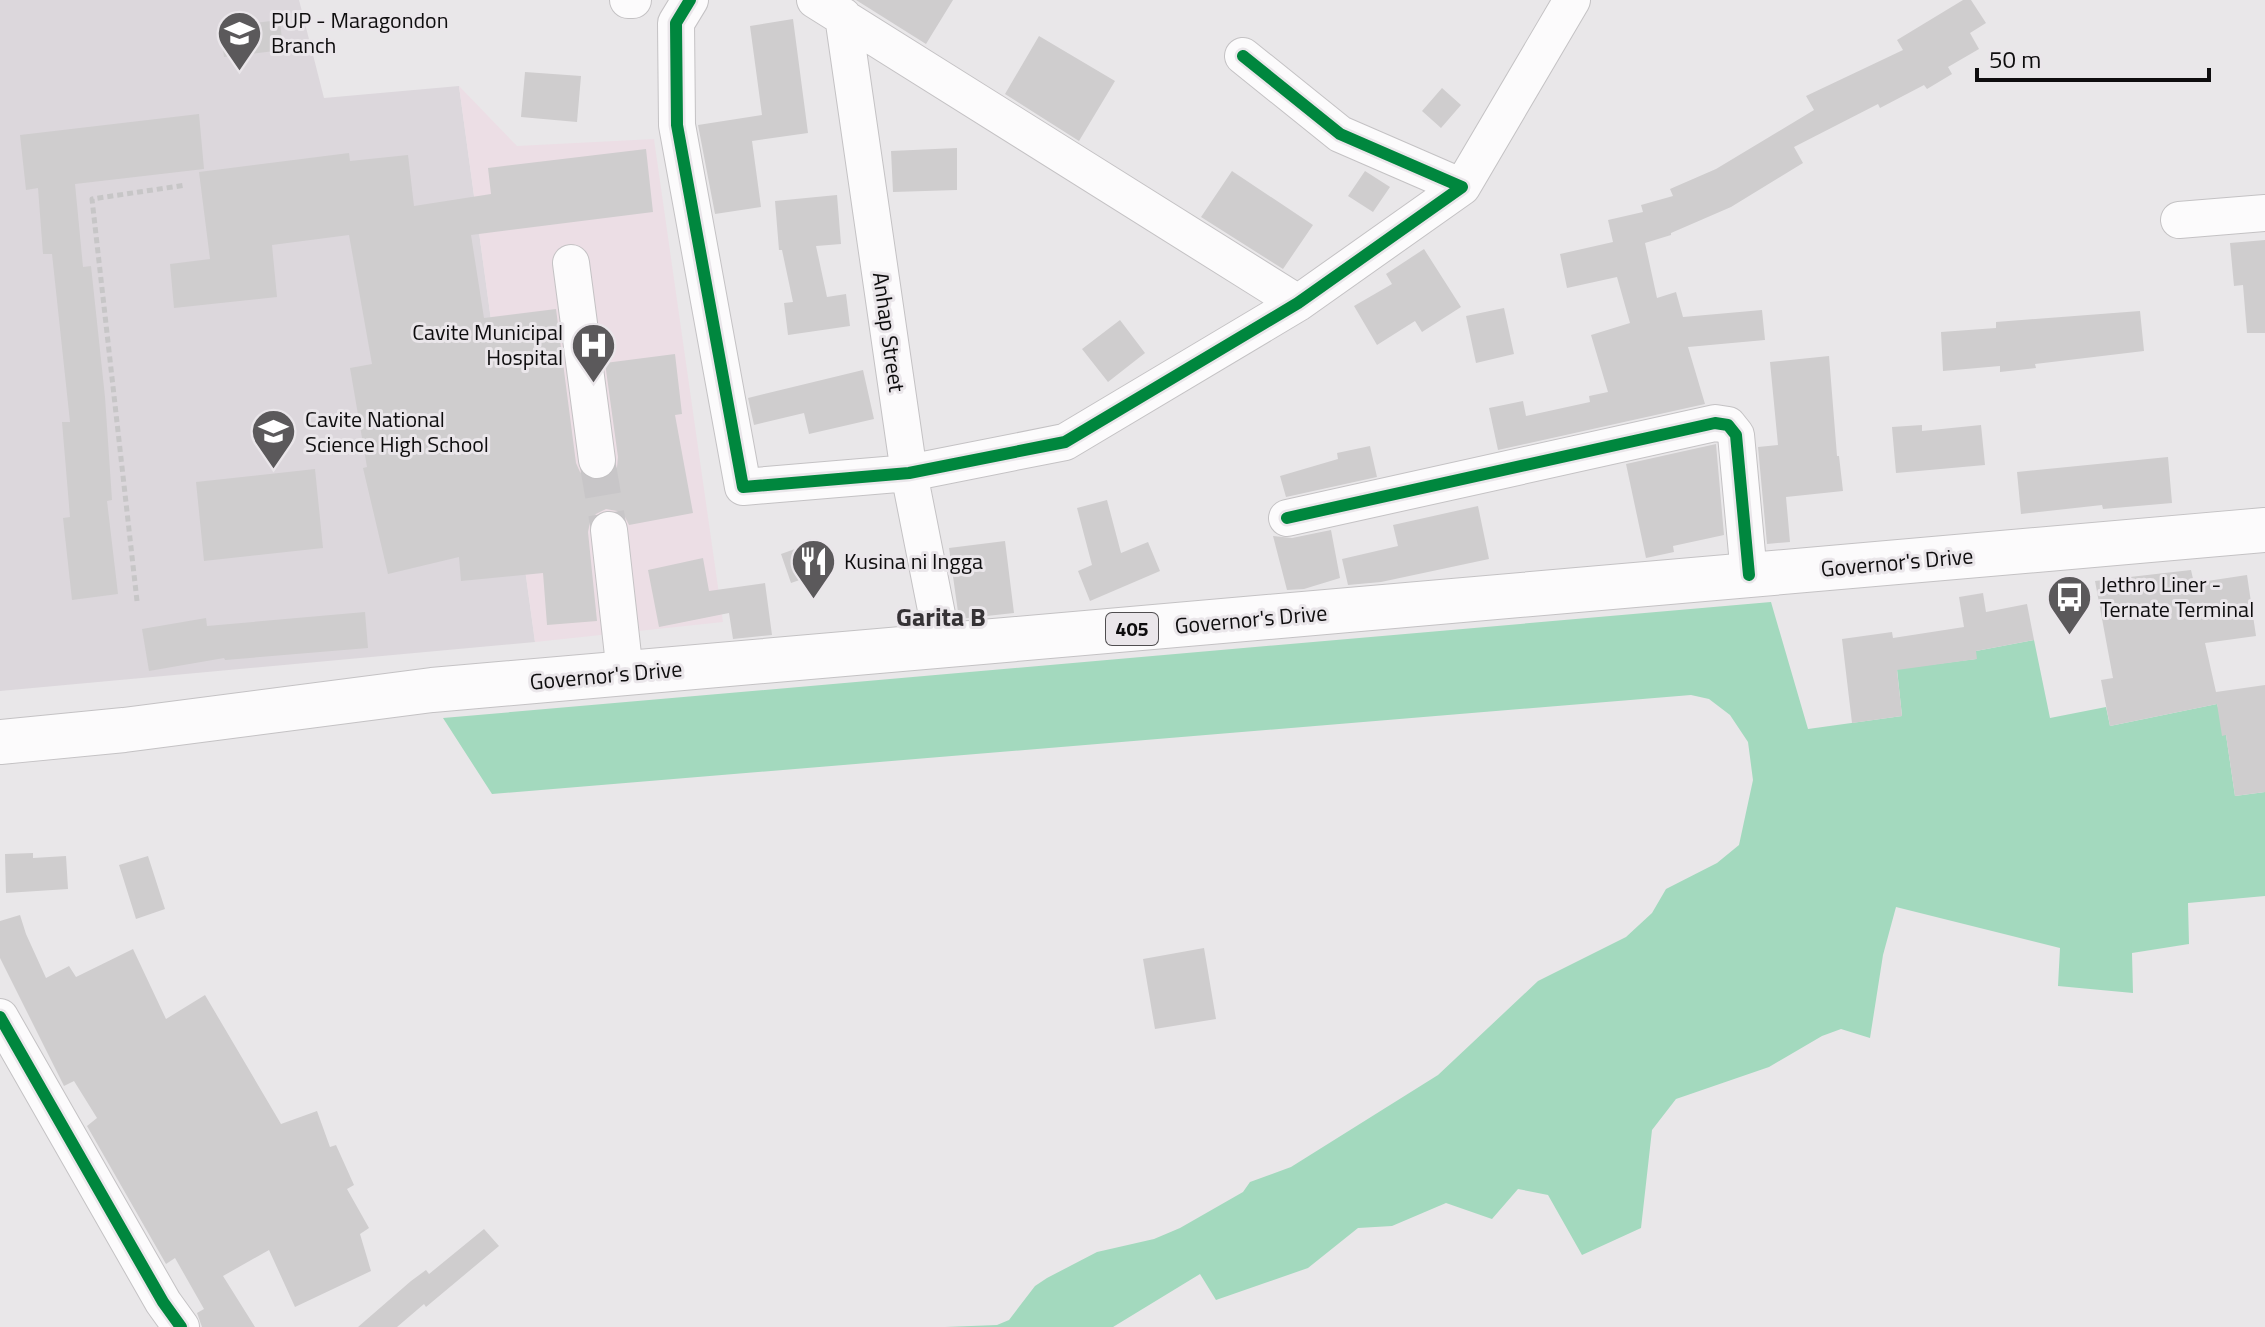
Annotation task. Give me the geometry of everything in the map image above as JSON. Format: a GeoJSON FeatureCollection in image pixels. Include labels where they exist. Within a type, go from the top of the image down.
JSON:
{"type":"FeatureCollection","features":[{"type":"Feature","properties":{"kind":"main road","name":"Governor's Drive"},"geometry":{"type":"LineString","coordinates":[[0,742],[124,730],[432,690],[2265,530]]}},
{"type":"Feature","properties":{"kind":"street"},"geometry":{"type":"LineString","coordinates":[[690,0],[676,23],[677,125],[743,487],[909,473],[1065,442],[1298,303],[1462,187],[1572,0]]}},
{"type":"Feature","properties":{"kind":"street"},"geometry":{"type":"LineString","coordinates":[[829,8],[1298,303]]}},
{"type":"Feature","properties":{"kind":"street","name":"Anhap Street"},"geometry":{"type":"LineString","coordinates":[[829,8],[909,473],[943,645]]}},
{"type":"Feature","properties":{"kind":"street"},"geometry":{"type":"LineString","coordinates":[[1243,56],[1340,134],[1462,187]]}},
{"type":"Feature","properties":{"kind":"street"},"geometry":{"type":"LineString","coordinates":[[2179,220],[2265,213]]}},
{"type":"Feature","properties":{"kind":"street"},"geometry":{"type":"LineString","coordinates":[[571,263],[597,460]]}},
{"type":"Feature","properties":{"kind":"street"},"geometry":{"type":"LineString","coordinates":[[1287,518],[1715,423],[1728,425],[1736,435],[1749,575]]}},
{"type":"Feature","properties":{"kind":"street"},"geometry":{"type":"LineString","coordinates":[[609,530],[625,673]]}},
{"type":"Feature","properties":{"kind":"street"},"geometry":{"type":"LineString","coordinates":[[0,1017],[163,1302],[181,1327]]}},
{"type":"Feature","properties":{"kind":"path"},"geometry":{"type":"LineString","coordinates":[[137,601],[92,199],[186,185]]}},
{"type":"Feature","properties":{"kind":"shaded area","name":"Cavite National Science High School"},"geometry":{"type":"Polygon","coordinates":[[[0,0],[299,0],[324,98],[459,86],[535,642],[0,691],[0,0]]]}},
{"type":"Feature","properties":{"kind":"shaded area","name":"Cavite Municipal Hospital"},"geometry":{"type":"Polygon","coordinates":[[[459,86],[517,146],[654,139],[723,622],[535,642],[459,86]]]}},
{"type":"Feature","properties":{"kind":"green space"},"geometry":{"type":"Polygon","coordinates":[[[1771,602],[1808,729],[1902,716],[1897,669],[1976,659],[1976,651],[2034,640],[2050,718],[2106,707],[2110,726],[2217,704],[2226,735],[2235,796],[2265,792],[2265,896],[2188,903],[2189,944],[2132,953],[2133,993],[2058,986],[2060,948],[1896,907],[1883,955],[1870,1038],[1841,1029],[1822,1036],[1769,1067],[1676,1099],[1652,1130],[1641,1228],[1582,1255],[1548,1195],[1518,1189],[1492,1219],[1446,1203],[1392,1226],[1358,1228],[1308,1268],[1216,1300],[1200,1274],[1113,1327],[945,1327],[997,1325],[1009,1320],[1035,1286],[1047,1278],[1097,1252],[1154,1239],[1180,1228],[1243,1192],[1250,1182],[1291,1167],[1438,1075],[1538,981],[1626,937],[1652,913],[1666,889],[1717,863],[1739,845],[1753,780],[1748,742],[1730,715],[1709,699],[1691,695],[492,794],[443,718],[1771,602]]]}},
{"type":"Feature","properties":{"kind":"building"},"geometry":{"type":"Polygon","coordinates":[[[856,0],[953,0],[926,44],[856,0]]]}},
{"type":"Feature","properties":{"kind":"building"},"geometry":{"type":"Polygon","coordinates":[[[1963,0],[1971,0],[1986,23],[1970,33],[1979,49],[1948,67],[1952,74],[1927,89],[1924,85],[1880,108],[1878,104],[1794,147],[1803,163],[1731,207],[1671,235],[1645,243],[1657,298],[1676,292],[1683,317],[1762,310],[1765,340],[1688,347],[1705,404],[1498,450],[1489,408],[1523,401],[1526,416],[1590,402],[1589,396],[1608,392],[1591,335],[1630,323],[1617,277],[1567,288],[1560,254],[1613,242],[1608,220],[1643,212],[1641,205],[1673,196],[1670,189],[1716,169],[1814,110],[1806,96],[1903,50],[1897,40],[1963,0]]]}},
{"type":"Feature","properties":{"kind":"building"},"geometry":{"type":"Polygon","coordinates":[[[793,19],[808,133],[752,141],[761,207],[715,214],[698,125],[762,115],[750,26],[793,19]]]}},
{"type":"Feature","properties":{"kind":"building"},"geometry":{"type":"Polygon","coordinates":[[[280,20],[283,50],[224,57],[220,27],[280,20]]]}},
{"type":"Feature","properties":{"kind":"building"},"geometry":{"type":"Polygon","coordinates":[[[1039,36],[1115,81],[1079,141],[1005,94],[1039,36]]]}},
{"type":"Feature","properties":{"kind":"building"},"geometry":{"type":"Polygon","coordinates":[[[525,72],[581,76],[577,122],[521,117],[525,72]]]}},
{"type":"Feature","properties":{"kind":"building"},"geometry":{"type":"Polygon","coordinates":[[[1442,88],[1461,105],[1441,128],[1422,111],[1442,88]]]}},
{"type":"Feature","properties":{"kind":"building"},"geometry":{"type":"Polygon","coordinates":[[[199,114],[204,169],[75,184],[83,267],[91,266],[105,397],[112,500],[107,501],[118,594],[72,600],[63,518],[70,517],[62,422],[70,422],[52,254],[43,254],[38,188],[26,190],[20,135],[199,114]]]}},
{"type":"Feature","properties":{"kind":"building"},"geometry":{"type":"Polygon","coordinates":[[[957,148],[957,190],[893,192],[891,151],[957,148]]]}},
{"type":"Feature","properties":{"kind":"building"},"geometry":{"type":"Polygon","coordinates":[[[646,149],[653,212],[471,235],[484,318],[556,309],[576,463],[588,479],[600,481],[610,476],[617,467],[605,363],[675,354],[682,414],[675,415],[693,513],[629,525],[617,511],[606,509],[596,514],[588,532],[597,621],[547,625],[543,573],[461,581],[459,557],[388,574],[363,468],[367,467],[350,368],[372,364],[349,235],[272,245],[277,297],[174,308],[170,264],[210,259],[199,172],[349,153],[350,161],[408,155],[414,206],[491,194],[488,168],[646,149]]]}},
{"type":"Feature","properties":{"kind":"building"},"geometry":{"type":"Polygon","coordinates":[[[1232,171],[1313,225],[1283,269],[1201,217],[1232,171]]]}},
{"type":"Feature","properties":{"kind":"building"},"geometry":{"type":"Polygon","coordinates":[[[1365,171],[1390,187],[1373,212],[1348,196],[1365,171]]]}},
{"type":"Feature","properties":{"kind":"building"},"geometry":{"type":"Polygon","coordinates":[[[837,195],[841,244],[816,246],[827,297],[846,294],[850,326],[788,335],[784,303],[793,302],[782,250],[779,250],[775,201],[837,195]]]}},
{"type":"Feature","properties":{"kind":"building"},"geometry":{"type":"Polygon","coordinates":[[[2265,240],[2265,333],[2247,333],[2243,285],[2234,286],[2230,243],[2265,240]]]}},
{"type":"Feature","properties":{"kind":"building"},"geometry":{"type":"Polygon","coordinates":[[[1424,249],[1461,307],[1422,332],[1415,321],[1377,345],[1354,306],[1392,284],[1386,274],[1424,249]]]}},
{"type":"Feature","properties":{"kind":"building"},"geometry":{"type":"Polygon","coordinates":[[[1504,308],[1514,354],[1476,363],[1466,316],[1504,308]]]}},
{"type":"Feature","properties":{"kind":"building"},"geometry":{"type":"Polygon","coordinates":[[[2140,311],[2144,351],[2035,364],[2036,368],[2000,372],[2000,366],[1943,371],[1941,332],[1996,328],[1996,322],[2140,311]]]}},
{"type":"Feature","properties":{"kind":"building"},"geometry":{"type":"Polygon","coordinates":[[[1120,320],[1145,353],[1108,382],[1082,349],[1120,320]]]}},
{"type":"Feature","properties":{"kind":"building"},"geometry":{"type":"Polygon","coordinates":[[[1829,356],[1843,491],[1786,497],[1790,542],[1767,544],[1758,447],[1778,445],[1770,362],[1829,356]]]}},
{"type":"Feature","properties":{"kind":"building"},"geometry":{"type":"Polygon","coordinates":[[[863,370],[874,419],[809,434],[804,413],[754,425],[748,398],[863,370]]]}},
{"type":"Feature","properties":{"kind":"building"},"geometry":{"type":"Polygon","coordinates":[[[1922,425],[1922,431],[1981,425],[1985,465],[1896,473],[1892,427],[1922,425]]]}},
{"type":"Feature","properties":{"kind":"building"},"geometry":{"type":"Polygon","coordinates":[[[1716,444],[1724,535],[1673,546],[1674,552],[1646,558],[1626,464],[1716,444]]]}},
{"type":"Feature","properties":{"kind":"building"},"geometry":{"type":"Polygon","coordinates":[[[1370,446],[1377,477],[1286,497],[1280,476],[1338,459],[1337,453],[1370,446]]]}},
{"type":"Feature","properties":{"kind":"building"},"geometry":{"type":"Polygon","coordinates":[[[2168,457],[2172,503],[2103,509],[2102,505],[2021,514],[2017,472],[2168,457]]]}},
{"type":"Feature","properties":{"kind":"building"},"geometry":{"type":"Polygon","coordinates":[[[315,469],[323,548],[204,561],[196,482],[315,469]]]}},
{"type":"Feature","properties":{"kind":"building"},"geometry":{"type":"Polygon","coordinates":[[[1107,500],[1121,553],[1148,542],[1160,571],[1090,601],[1078,571],[1092,565],[1077,508],[1107,500]]]}},
{"type":"Feature","properties":{"kind":"building"},"geometry":{"type":"Polygon","coordinates":[[[1478,506],[1489,559],[1381,582],[1348,585],[1342,559],[1398,546],[1393,525],[1478,506]]]}},
{"type":"Feature","properties":{"kind":"building"},"geometry":{"type":"Polygon","coordinates":[[[1331,530],[1340,578],[1304,589],[1287,590],[1273,536],[1292,538],[1331,530]]]}},
{"type":"Feature","properties":{"kind":"building"},"geometry":{"type":"Polygon","coordinates":[[[1005,541],[1014,613],[959,619],[949,548],[1005,541]]]}},
{"type":"Feature","properties":{"kind":"building"},"geometry":{"type":"Polygon","coordinates":[[[809,544],[820,573],[791,583],[781,554],[809,544]]]}},
{"type":"Feature","properties":{"kind":"building"},"geometry":{"type":"Polygon","coordinates":[[[703,558],[709,591],[765,583],[772,635],[733,639],[729,613],[659,627],[648,570],[703,558]]]}},
{"type":"Feature","properties":{"kind":"building"},"geometry":{"type":"Polygon","coordinates":[[[2191,570],[2194,583],[2247,575],[2256,636],[2205,643],[2216,692],[2265,685],[2265,792],[2235,796],[2226,735],[2222,736],[2217,704],[2110,726],[2101,680],[2113,678],[2095,581],[2191,570]]]}},
{"type":"Feature","properties":{"kind":"building"},"geometry":{"type":"Polygon","coordinates":[[[1983,593],[1986,612],[2027,604],[2034,640],[1976,651],[1977,659],[1897,670],[1902,716],[1852,723],[1842,639],[1892,632],[1893,638],[1964,627],[1959,597],[1983,593]]]}},
{"type":"Feature","properties":{"kind":"building"},"geometry":{"type":"Polygon","coordinates":[[[365,612],[368,648],[224,658],[149,671],[142,629],[206,618],[207,626],[365,612]]]}},
{"type":"Feature","properties":{"kind":"building"},"geometry":{"type":"Polygon","coordinates":[[[33,853],[33,858],[66,856],[68,889],[6,893],[5,854],[33,853]]]}},
{"type":"Feature","properties":{"kind":"building"},"geometry":{"type":"Polygon","coordinates":[[[148,856],[165,909],[136,919],[119,865],[148,856]]]}},
{"type":"Feature","properties":{"kind":"building"},"geometry":{"type":"Polygon","coordinates":[[[20,915],[46,978],[69,966],[76,977],[133,949],[166,1019],[205,995],[281,1124],[317,1111],[330,1147],[336,1145],[354,1185],[347,1189],[369,1228],[360,1234],[371,1271],[295,1307],[269,1250],[223,1276],[255,1327],[202,1327],[197,1313],[204,1309],[175,1258],[166,1264],[87,1126],[97,1118],[74,1081],[64,1086],[0,958],[0,921],[20,915]]]}},
{"type":"Feature","properties":{"kind":"building"},"geometry":{"type":"Polygon","coordinates":[[[1204,948],[1216,1019],[1155,1029],[1143,959],[1204,948]]]}},
{"type":"Feature","properties":{"kind":"building"},"geometry":{"type":"Polygon","coordinates":[[[484,1229],[499,1246],[426,1307],[424,1304],[397,1327],[358,1327],[411,1281],[426,1270],[429,1274],[484,1229]]]}},
{"type":"Feature","properties":{"kind":"tunnel"},"geometry":{"type":"LineString","coordinates":[[597,460],[609,530]]}},
{"type":"Feature","properties":{"kind":"cycle path"},"geometry":{"type":"LineString","coordinates":[[690,0],[676,23],[677,125],[743,487],[909,473],[1065,442],[1298,303],[1462,187],[1340,134],[1243,56]]}},
{"type":"Feature","properties":{"kind":"cycle path"},"geometry":{"type":"LineString","coordinates":[[1287,518],[1715,423],[1728,425],[1736,435],[1749,575]]}},
{"type":"Feature","properties":{"kind":"cycle path"},"geometry":{"type":"LineString","coordinates":[[0,1017],[163,1302],[181,1327]]}},
{"type":"Feature","properties":{"kind":"place","name":"PUP - Maragondon Branch"},"geometry":{"type":"Point","coordinates":[240,72]}},
{"type":"Feature","properties":{"kind":"place","name":"Cavite Municipal Hospital"},"geometry":{"type":"Point","coordinates":[594,384]}},
{"type":"Feature","properties":{"kind":"place","name":"Cavite National Science High School"},"geometry":{"type":"Point","coordinates":[274,471]}},
{"type":"Feature","properties":{"kind":"place","name":"Kusina ni Ingga"},"geometry":{"type":"Point","coordinates":[813,600]}},
{"type":"Feature","properties":{"kind":"place","name":"Jethro Liner - Ternate Terminal"},"geometry":{"type":"Point","coordinates":[2069,636]}},
{"type":"Feature","properties":{"kind":"district","name":"Garita B"},"geometry":{"type":"Point","coordinates":[941,617]}}]}
